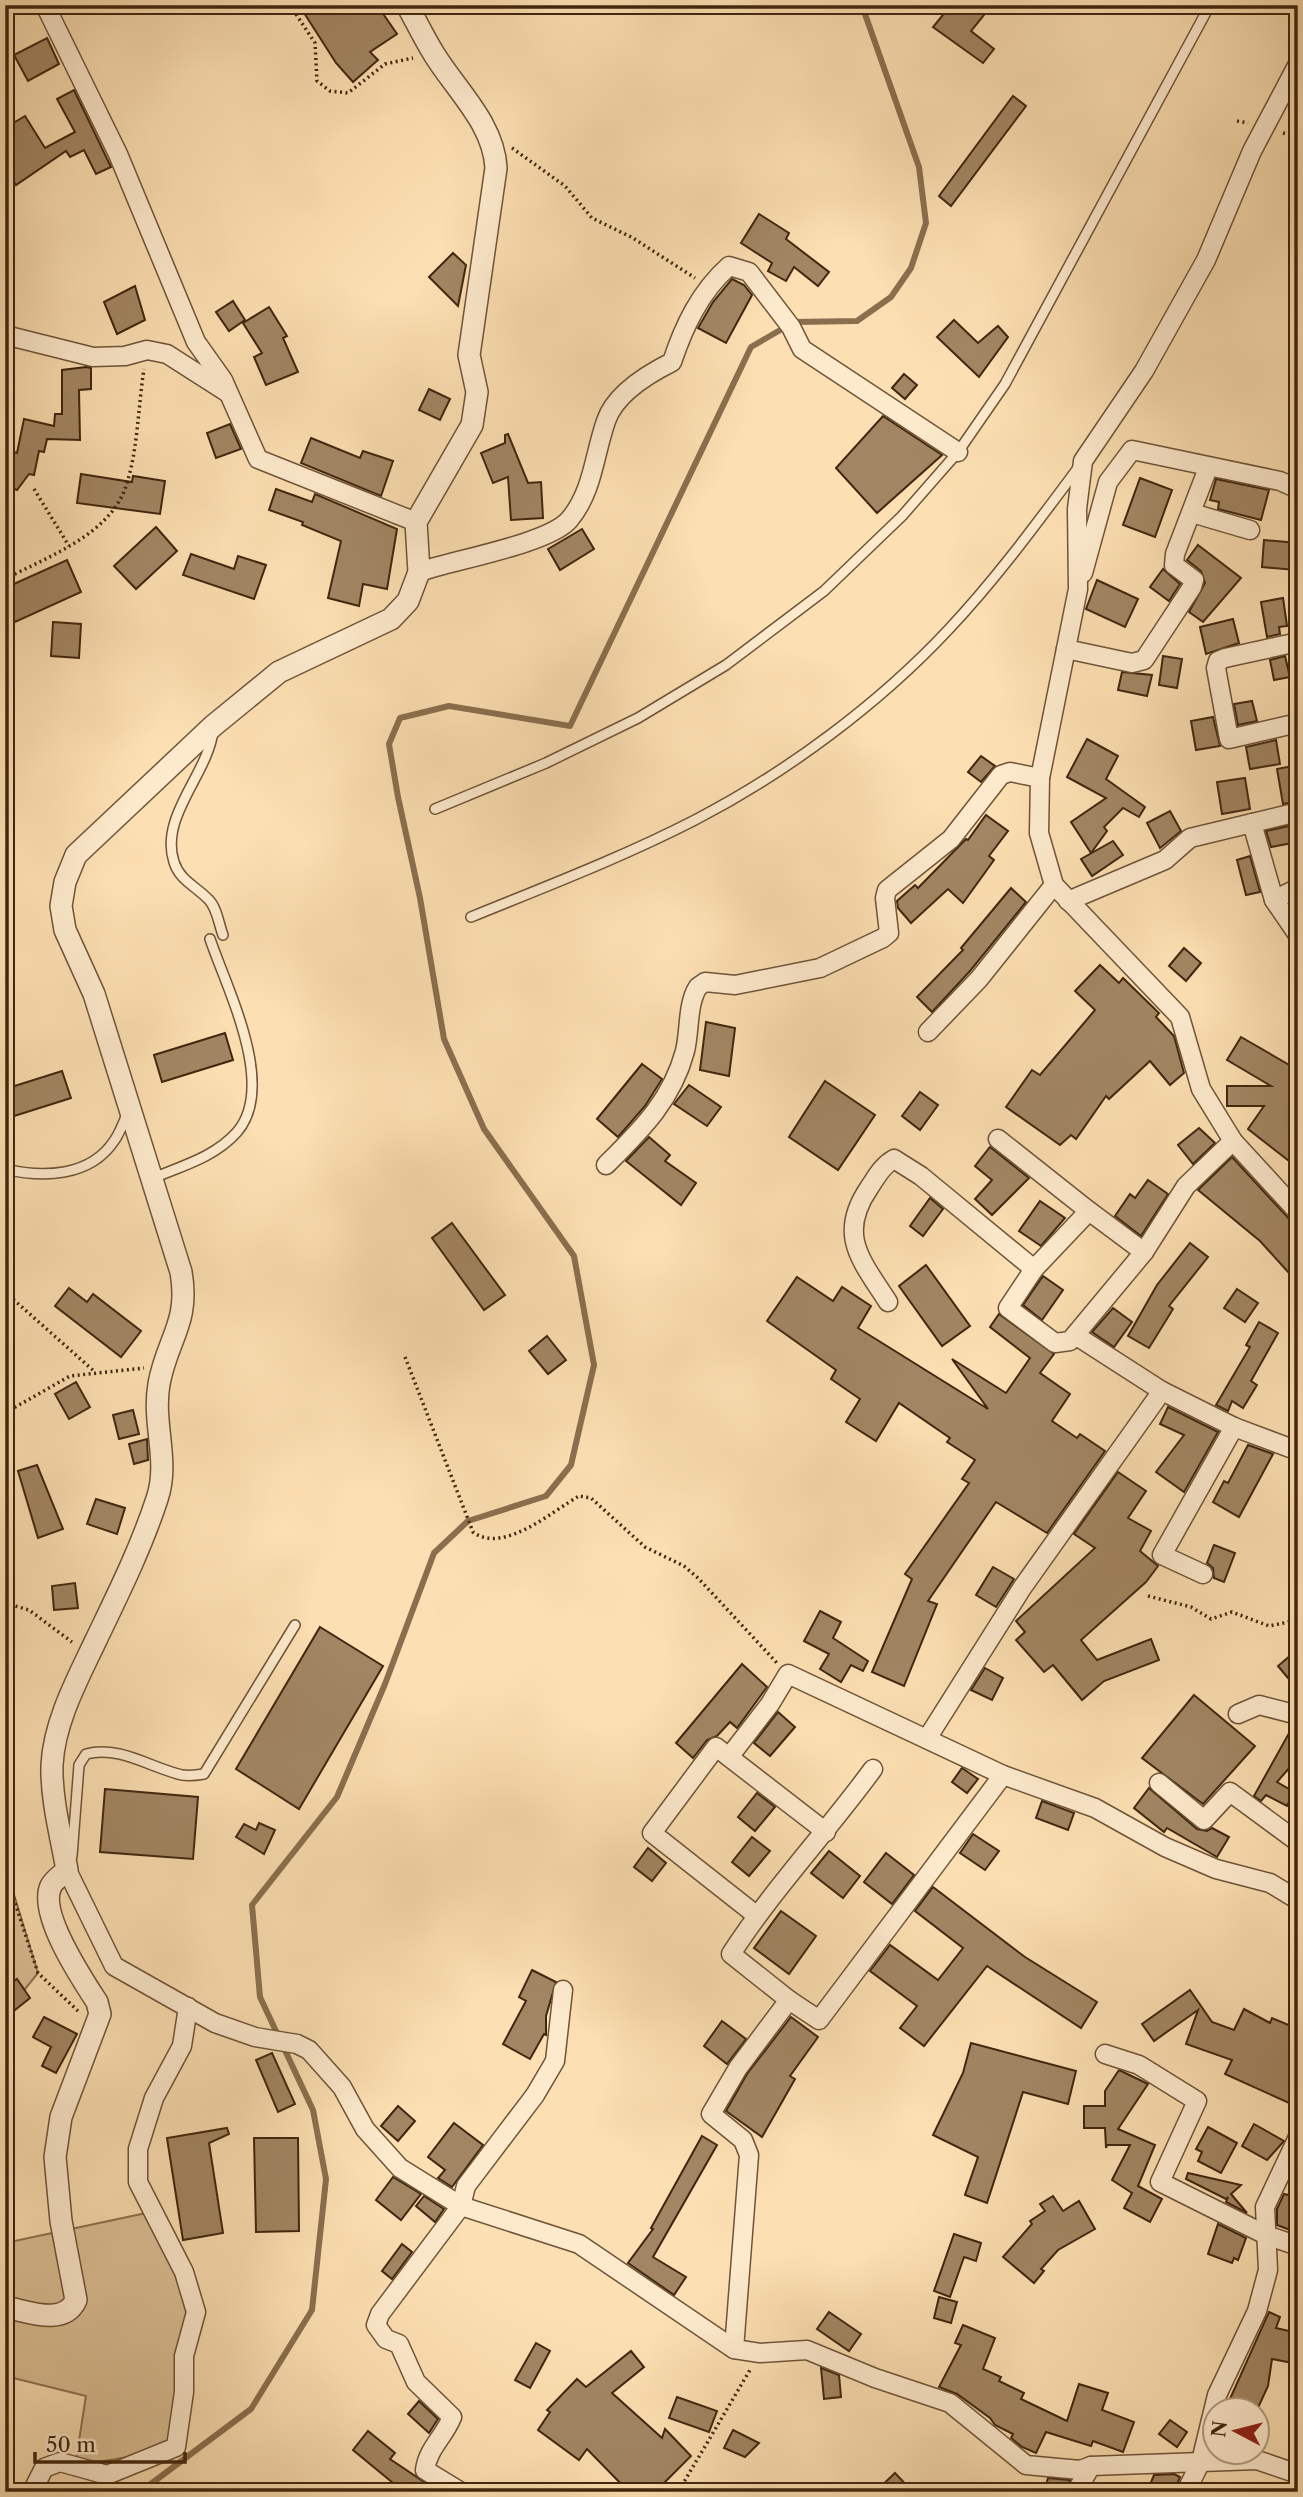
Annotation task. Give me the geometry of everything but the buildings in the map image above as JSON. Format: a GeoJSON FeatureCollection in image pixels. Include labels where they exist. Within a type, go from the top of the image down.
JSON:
{"type":"FeatureCollection","features":[{"type":"Feature","properties":{"kind":"street"},"geometry":{"type":"LineString","coordinates":[[45,5],[118,154],[196,342],[223,380],[258,459],[416,522]]}},
{"type":"Feature","properties":{"kind":"street"},"geometry":{"type":"LineString","coordinates":[[407,5],[433,54],[487,132],[495,149],[496,168],[469,355],[477,392],[476,409],[472,425],[416,522],[419,572],[408,601],[391,619],[279,672],[213,726],[76,855],[65,882],[61,906],[65,930],[94,994],[181,1272],[185,1296],[181,1324],[164,1368],[158,1400],[164,1470],[157,1499],[122,1585],[74,1687],[59,1732],[52,1765],[66,1870],[114,1966],[215,2023],[255,2037],[297,2044],[309,2050],[342,2087],[365,2129],[400,2168],[461,2206],[579,2244],[734,2349],[760,2353],[807,2350],[874,2378],[950,2403],[1026,2465],[1080,2470],[1091,2466],[1257,2460],[1296,2467]]}},
{"type":"Feature","properties":{"kind":"street"},"geometry":{"type":"LineString","coordinates":[[1078,589],[1077,509],[1083,461],[1144,371],[1206,260],[1252,151],[1298,64]]}},
{"type":"Feature","properties":{"kind":"street"},"geometry":{"type":"LineString","coordinates":[[419,572],[547,536],[568,521],[594,473],[607,418],[639,379],[671,362],[684,327],[709,286],[729,266],[749,272],[780,312],[802,349],[958,452]]}},
{"type":"Feature","properties":{"kind":"street"},"geometry":{"type":"LineString","coordinates":[[5,335],[93,357],[125,356],[147,350],[167,354],[229,394]]}},
{"type":"Feature","properties":{"kind":"street"},"geometry":{"type":"LineString","coordinates":[[1298,489],[1280,481],[1132,450],[1108,482],[1078,589],[1040,778],[1039,833],[1054,885],[1180,1017],[1201,1089],[1233,1141],[1298,1212]]}},
{"type":"Feature","properties":{"kind":"street"},"geometry":{"type":"LineString","coordinates":[[1066,649],[1132,663],[1144,660],[1192,587],[1194,580],[1174,565],[1175,554],[1208,468]]}},
{"type":"Feature","properties":{"kind":"street"},"geometry":{"type":"LineString","coordinates":[[1192,513],[1250,530]]}},
{"type":"Feature","properties":{"kind":"street"},"geometry":{"type":"LineString","coordinates":[[1298,642],[1224,658],[1216,668],[1229,739],[1298,723]]}},
{"type":"Feature","properties":{"kind":"street"},"geometry":{"type":"LineString","coordinates":[[606,1165],[652,1119],[669,1095],[680,1071],[694,993],[698,988],[705,982],[735,985],[820,968],[883,938],[889,933],[890,926],[885,898],[893,884],[951,839],[1001,775],[1010,772],[1040,778]]}},
{"type":"Feature","properties":{"kind":"street"},"geometry":{"type":"LineString","coordinates":[[1068,901],[1165,860],[1190,838],[1298,812]]}},
{"type":"Feature","properties":{"kind":"street"},"geometry":{"type":"LineString","coordinates":[[1252,823],[1274,900],[1298,935]]}},
{"type":"Feature","properties":{"kind":"street"},"geometry":{"type":"LineString","coordinates":[[928,1031],[979,978],[1054,885]]}},
{"type":"Feature","properties":{"kind":"street"},"geometry":{"type":"LineString","coordinates":[[1274,900],[1298,888]]}},
{"type":"Feature","properties":{"kind":"street"},"geometry":{"type":"LineString","coordinates":[[998,1139],[1144,1252]]}},
{"type":"Feature","properties":{"kind":"street"},"geometry":{"type":"LineString","coordinates":[[1089,1211],[1034,1269],[1008,1308],[1055,1343],[1070,1341],[1076,1335],[1144,1252],[1186,1186],[1233,1141]]}},
{"type":"Feature","properties":{"kind":"street"},"geometry":{"type":"LineString","coordinates":[[888,1302],[862,1262],[853,1238],[852,1221],[856,1208],[884,1165],[894,1159],[921,1176],[1034,1269]]}},
{"type":"Feature","properties":{"kind":"street"},"geometry":{"type":"LineString","coordinates":[[1076,1335],[1162,1391],[1234,1427],[1298,1451]]}},
{"type":"Feature","properties":{"kind":"street"},"geometry":{"type":"LineString","coordinates":[[928,1737],[1022,1588],[1162,1391]]}},
{"type":"Feature","properties":{"kind":"street"},"geometry":{"type":"LineString","coordinates":[[1203,1573],[1156,1552],[1234,1427]]}},
{"type":"Feature","properties":{"kind":"street"},"geometry":{"type":"LineString","coordinates":[[729,1757],[770,1704],[788,1674],[828,1695],[928,1737],[1003,1775],[1095,1808],[1165,1847],[1216,1869],[1270,1883],[1298,1900]]}},
{"type":"Feature","properties":{"kind":"street"},"geometry":{"type":"LineString","coordinates":[[1238,1714],[1259,1705],[1298,1715]]}},
{"type":"Feature","properties":{"kind":"street"},"geometry":{"type":"LineString","coordinates":[[756,1915],[652,1833],[716,1747],[826,1832]]}},
{"type":"Feature","properties":{"kind":"street"},"geometry":{"type":"LineString","coordinates":[[873,1769],[826,1832],[756,1915],[731,1954],[819,2020],[1003,1775]]}},
{"type":"Feature","properties":{"kind":"street"},"geometry":{"type":"LineString","coordinates":[[1159,1783],[1204,1820],[1230,1792],[1298,1842]]}},
{"type":"Feature","properties":{"kind":"street"},"geometry":{"type":"LineString","coordinates":[[5,2307],[55,2316],[68,2312],[76,2300],[61,2221],[55,2157],[61,2118],[100,2014],[97,2001],[56,1929],[48,1905],[51,1886],[66,1870]]}},
{"type":"Feature","properties":{"kind":"street"},"geometry":{"type":"LineString","coordinates":[[461,2492],[425,2470],[427,2454],[447,2429],[452,2417],[416,2382],[399,2344],[386,2339],[376,2325],[380,2314],[461,2206],[466,2186],[535,2095],[555,2061],[563,1990]]}},
{"type":"Feature","properties":{"kind":"street"},"geometry":{"type":"LineString","coordinates":[[734,2349],[749,2155],[743,2140],[711,2113],[738,2068],[789,2000]]}},
{"type":"Feature","properties":{"kind":"street"},"geometry":{"type":"LineString","coordinates":[[32,2492],[44,2468],[60,2462],[107,2475],[176,2447],[184,2392],[184,2357],[196,2312],[184,2272],[138,2182],[138,2149],[154,2098],[182,2046],[188,2007]]}},
{"type":"Feature","properties":{"kind":"street"},"geometry":{"type":"LineString","coordinates":[[1105,2054],[1139,2065],[1196,2101],[1160,2182],[1266,2235],[1298,2246]]}},
{"type":"Feature","properties":{"kind":"street"},"geometry":{"type":"LineString","coordinates":[[1186,2492],[1201,2461],[1217,2395],[1257,2311],[1268,2270],[1265,2207],[1298,2137]]}},
{"type":"Feature","properties":{"kind":"street"},"geometry":{"type":"LineString","coordinates":[[1076,2492],[1091,2466]]}},
{"type":"Feature","properties":{"kind":"lane"},"geometry":{"type":"LineString","coordinates":[[435,809],[546,763],[626,724],[726,665],[824,591],[902,516],[958,452],[1004,384],[1210,5]]}},
{"type":"Feature","properties":{"kind":"lane"},"geometry":{"type":"LineString","coordinates":[[471,917],[596,866],[697,819],[808,750],[880,694],[948,631],[1010,559],[1083,461]]}},
{"type":"Feature","properties":{"kind":"lane"},"geometry":{"type":"LineString","coordinates":[[213,726],[211,748],[179,812],[172,843],[173,860],[182,879],[212,902],[223,935]]}},
{"type":"Feature","properties":{"kind":"lane"},"geometry":{"type":"LineString","coordinates":[[151,1179],[210,1154],[238,1131],[251,1102],[251,1058],[209,939]]}},
{"type":"Feature","properties":{"kind":"lane"},"geometry":{"type":"LineString","coordinates":[[5,1169],[31,1175],[60,1174],[93,1162],[114,1142],[129,1110]]}},
{"type":"Feature","properties":{"kind":"lane"},"geometry":{"type":"LineString","coordinates":[[66,1870],[72,1857],[79,1765],[86,1754],[95,1752],[143,1759],[184,1776],[204,1774],[295,1625]]}},
{"type":"Feature","properties":{"kind":"path"},"geometry":{"type":"LineString","coordinates":[[290,5],[315,43],[317,82],[330,91],[348,93],[385,64],[433,54]]}},
{"type":"Feature","properties":{"kind":"path"},"geometry":{"type":"LineString","coordinates":[[487,132],[565,186],[592,218],[633,238],[709,286]]}},
{"type":"Feature","properties":{"kind":"path"},"geometry":{"type":"LineString","coordinates":[[5,579],[69,546],[114,509],[126,486],[147,350]]}},
{"type":"Feature","properties":{"kind":"path"},"geometry":{"type":"LineString","coordinates":[[34,489],[69,546]]}},
{"type":"Feature","properties":{"kind":"path"},"geometry":{"type":"LineString","coordinates":[[5,1292],[94,1372]]}},
{"type":"Feature","properties":{"kind":"path"},"geometry":{"type":"LineString","coordinates":[[405,1357],[473,1532],[480,1537],[495,1538],[524,1530],[579,1496],[591,1498],[645,1547],[684,1566],[698,1578],[754,1641],[788,1674]]}},
{"type":"Feature","properties":{"kind":"path"},"geometry":{"type":"LineString","coordinates":[[5,1413],[70,1376],[164,1368]]}},
{"type":"Feature","properties":{"kind":"path"},"geometry":{"type":"LineString","coordinates":[[1148,1596],[1191,1607],[1211,1619],[1231,1612],[1269,1626],[1298,1620]]}},
{"type":"Feature","properties":{"kind":"path"},"geometry":{"type":"LineString","coordinates":[[5,1603],[29,1610],[73,1643],[70,1654]]}},
{"type":"Feature","properties":{"kind":"path"},"geometry":{"type":"LineString","coordinates":[[5,1872],[38,1973],[74,2010],[100,2014]]}},
{"type":"Feature","properties":{"kind":"path"},"geometry":{"type":"LineString","coordinates":[[685,2492],[684,2482],[760,2353]]}},
{"type":"Feature","properties":{"kind":"shaded area"},"geometry":{"type":"Polygon","coordinates":[[[5,1865],[38,1973],[5,2014],[5,1865]]]}},
{"type":"Feature","properties":{"kind":"shaded area"},"geometry":{"type":"Polygon","coordinates":[[[151,2212],[196,2312],[169,2450],[75,2466],[86,2396],[5,2376],[5,2243],[151,2212]]]}},
{"type":"Feature","properties":{"kind":"waterway"},"geometry":{"type":"LineString","coordinates":[[140,2492],[251,2409],[312,2310],[326,2179],[313,2110],[260,1997],[252,1905],[337,1797],[385,1684],[434,1553],[468,1521],[546,1496],[571,1465],[594,1365],[574,1256],[484,1129],[444,1039],[420,898],[389,744],[400,718],[449,706],[570,726],[751,347],[794,322],[857,321],[891,297],[911,268],[926,223],[919,167],[865,14],[858,5]]}}]}
